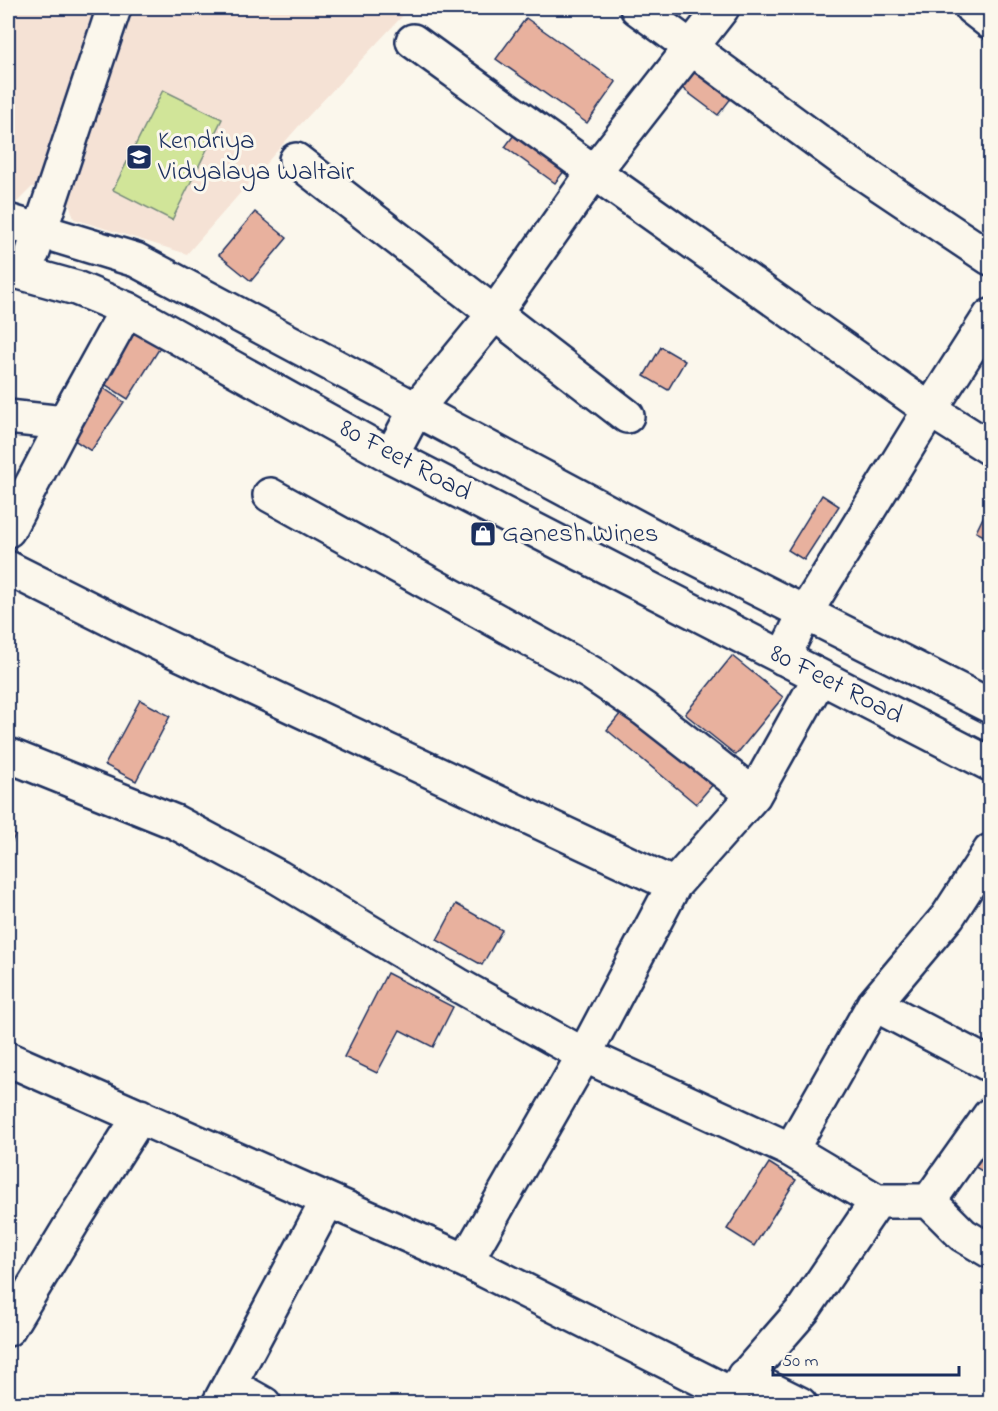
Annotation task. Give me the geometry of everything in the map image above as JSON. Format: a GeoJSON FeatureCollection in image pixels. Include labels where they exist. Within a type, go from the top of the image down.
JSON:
{"type":"FeatureCollection","features":[{"type":"Feature","properties":{"kind":"street"},"geometry":{"type":"LineString","coordinates":[[17,271],[39,231],[114,8]]}},
{"type":"Feature","properties":{"kind":"street"},"geometry":{"type":"LineString","coordinates":[[637,8],[846,161],[990,258]]}},
{"type":"Feature","properties":{"kind":"street"},"geometry":{"type":"LineString","coordinates":[[391,456],[416,409],[495,313],[594,172],[722,8]]}},
{"type":"Feature","properties":{"kind":"street"},"geometry":{"type":"LineString","coordinates":[[972,8],[990,22]]}},
{"type":"Feature","properties":{"kind":"street"},"geometry":{"type":"LineString","coordinates":[[413,41],[930,410],[990,448]]}},
{"type":"Feature","properties":{"kind":"street"},"geometry":{"type":"LineString","coordinates":[[296,160],[627,416]]}},
{"type":"Feature","properties":{"kind":"street","name":"80 Feet Road"},"geometry":{"type":"LineString","coordinates":[[8,221],[136,260],[672,546],[990,706]]}},
{"type":"Feature","properties":{"kind":"street","name":"80 Feet Road"},"geometry":{"type":"LineString","coordinates":[[17,271],[76,288],[127,309],[391,456],[990,764]]}},
{"type":"Feature","properties":{"kind":"street"},"geometry":{"type":"LineString","coordinates":[[8,530],[127,309]]}},
{"type":"Feature","properties":{"kind":"street"},"geometry":{"type":"LineString","coordinates":[[783,658],[805,613],[990,316]]}},
{"type":"Feature","properties":{"kind":"street"},"geometry":{"type":"LineString","coordinates":[[8,417],[64,423]]}},
{"type":"Feature","properties":{"kind":"street"},"geometry":{"type":"LineString","coordinates":[[270,495],[591,673],[644,710],[754,795]]}},
{"type":"Feature","properties":{"kind":"street"},"geometry":{"type":"LineString","coordinates":[[8,568],[164,646],[674,885]]}},
{"type":"Feature","properties":{"kind":"street"},"geometry":{"type":"LineString","coordinates":[[466,1261],[584,1055],[674,885],[754,795],[820,677]]}},
{"type":"Feature","properties":{"kind":"street"},"geometry":{"type":"LineString","coordinates":[[8,755],[176,822],[278,877],[458,985],[584,1055],[791,1150],[877,1201],[929,1201],[963,1235],[990,1251]]}},
{"type":"Feature","properties":{"kind":"street"},"geometry":{"type":"LineString","coordinates":[[791,1150],[874,1004],[948,916],[990,851]]}},
{"type":"Feature","properties":{"kind":"street"},"geometry":{"type":"LineString","coordinates":[[874,1004],[990,1065]]}},
{"type":"Feature","properties":{"kind":"street"},"geometry":{"type":"LineString","coordinates":[[8,1059],[466,1261],[732,1391],[800,1404]]}},
{"type":"Feature","properties":{"kind":"street"},"geometry":{"type":"LineString","coordinates":[[929,1201],[990,1115]]}},
{"type":"Feature","properties":{"kind":"street"},"geometry":{"type":"LineString","coordinates":[[8,1329],[140,1116]]}},
{"type":"Feature","properties":{"kind":"street"},"geometry":{"type":"LineString","coordinates":[[264,1404],[224,1394],[328,1200]]}},
{"type":"Feature","properties":{"kind":"street"},"geometry":{"type":"LineString","coordinates":[[732,1391],[803,1310],[877,1201]]}},
{"type":"Feature","properties":{"kind":"shaded area","name":"Kendriya Vidyalaya Waltair"},"geometry":{"type":"Polygon","coordinates":[[[8,8],[410,8],[297,128],[187,254],[74,219],[67,196],[32,187],[17,202],[8,199],[8,8]]]}},
{"type":"Feature","properties":{"kind":"green space"},"geometry":{"type":"Polygon","coordinates":[[[163,90],[222,119],[172,220],[113,190],[163,90]]]}},
{"type":"Feature","properties":{"kind":"building"},"geometry":{"type":"Polygon","coordinates":[[[526,18],[616,82],[587,123],[496,59],[526,18]]]}},
{"type":"Feature","properties":{"kind":"building"},"geometry":{"type":"Polygon","coordinates":[[[700,56],[740,87],[718,115],[678,85],[700,56]]]}},
{"type":"Feature","properties":{"kind":"building"},"geometry":{"type":"Polygon","coordinates":[[[522,124],[572,161],[555,183],[505,147],[522,124]]]}},
{"type":"Feature","properties":{"kind":"building"},"geometry":{"type":"Polygon","coordinates":[[[255,212],[287,238],[251,281],[219,255],[255,212]]]}},
{"type":"Feature","properties":{"kind":"building"},"geometry":{"type":"Polygon","coordinates":[[[132,327],[161,346],[128,399],[98,380],[132,327]]]}},
{"type":"Feature","properties":{"kind":"building"},"geometry":{"type":"Polygon","coordinates":[[[661,347],[685,361],[668,390],[644,376],[661,347]]]}},
{"type":"Feature","properties":{"kind":"building"},"geometry":{"type":"Polygon","coordinates":[[[96,383],[124,402],[91,451],[62,432],[96,383]]]}},
{"type":"Feature","properties":{"kind":"building"},"geometry":{"type":"Polygon","coordinates":[[[822,495],[839,506],[804,560],[788,550],[822,495]]]}},
{"type":"Feature","properties":{"kind":"building"},"geometry":{"type":"Polygon","coordinates":[[[990,503],[990,539],[976,532],[990,503]]]}},
{"type":"Feature","properties":{"kind":"building"},"geometry":{"type":"Polygon","coordinates":[[[732,656],[783,697],[736,755],[685,714],[732,656]]]}},
{"type":"Feature","properties":{"kind":"building"},"geometry":{"type":"Polygon","coordinates":[[[140,700],[170,716],[136,781],[105,765],[140,700]]]}},
{"type":"Feature","properties":{"kind":"building"},"geometry":{"type":"Polygon","coordinates":[[[625,708],[714,783],[696,804],[607,730],[625,708]]]}},
{"type":"Feature","properties":{"kind":"building"},"geometry":{"type":"Polygon","coordinates":[[[8,831],[15,835],[8,850],[8,831]]]}},
{"type":"Feature","properties":{"kind":"building"},"geometry":{"type":"Polygon","coordinates":[[[456,904],[502,930],[482,965],[437,940],[456,904]]]}},
{"type":"Feature","properties":{"kind":"building"},"geometry":{"type":"Polygon","coordinates":[[[387,973],[453,1007],[433,1047],[400,1030],[377,1073],[344,1057],[387,973]]]}},
{"type":"Feature","properties":{"kind":"building"},"geometry":{"type":"Polygon","coordinates":[[[990,1137],[990,1176],[972,1165],[990,1137]]]}},
{"type":"Feature","properties":{"kind":"building"},"geometry":{"type":"Polygon","coordinates":[[[769,1163],[796,1180],[754,1246],[727,1229],[769,1163]]]}},
{"type":"Feature","properties":{"kind":"place","name":"Kendriya Vidyalaya Waltair"},"geometry":{"type":"Point","coordinates":[139,157]}},
{"type":"Feature","properties":{"kind":"place","name":"Ganesh Wines"},"geometry":{"type":"Point","coordinates":[483,534]}}]}
